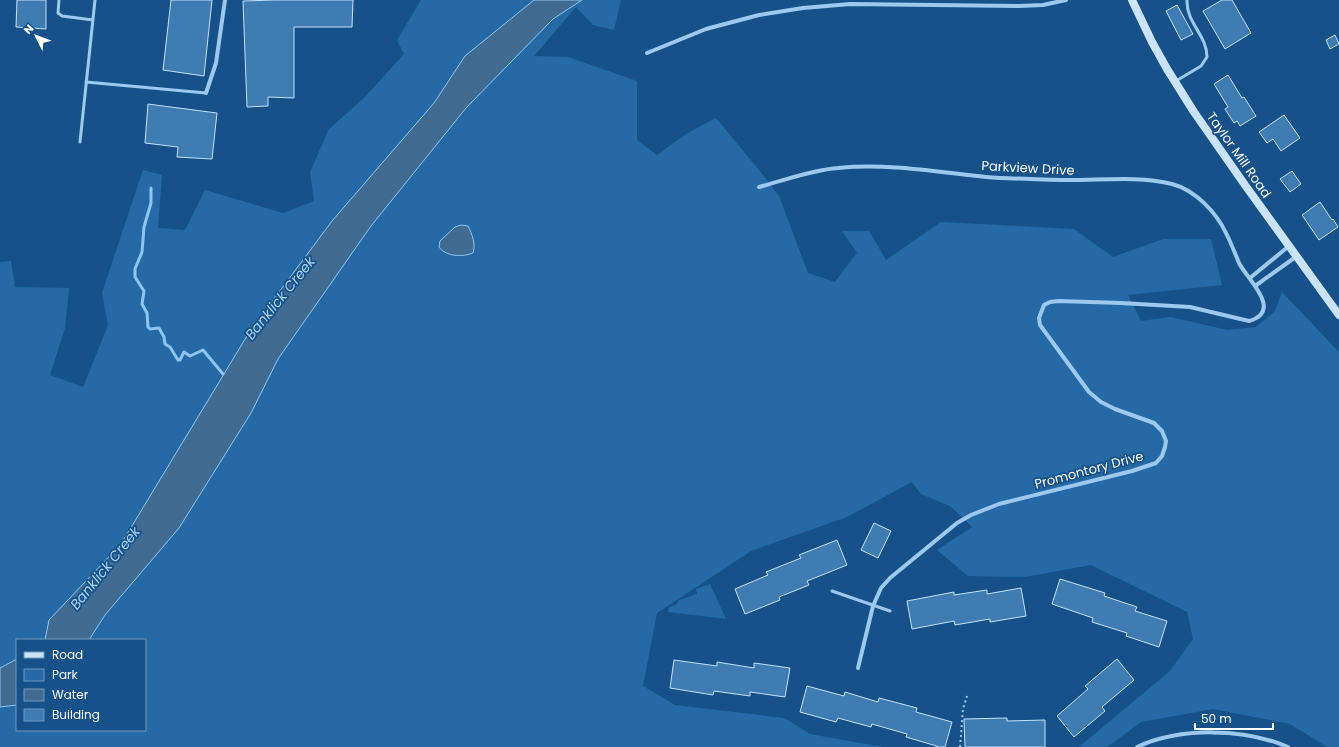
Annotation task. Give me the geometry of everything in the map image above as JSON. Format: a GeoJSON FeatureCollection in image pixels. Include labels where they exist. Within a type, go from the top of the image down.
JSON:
{"type":"FeatureCollection","features":[{"type":"Feature","properties":{"kind":"main road","name":"Taylor Mill Road"},"geometry":{"type":"LineString","coordinates":[[1132,0],[1152,42],[1194,112],[1339,315]]}},
{"type":"Feature","properties":{"kind":"street"},"geometry":{"type":"LineString","coordinates":[[206,94],[216,63],[225,0]]}},
{"type":"Feature","properties":{"kind":"street"},"geometry":{"type":"LineString","coordinates":[[647,54],[706,29],[759,15],[803,8],[850,4],[1018,6],[1043,5],[1066,0]]}},
{"type":"Feature","properties":{"kind":"street","name":"Parkview Drive"},"geometry":{"type":"LineString","coordinates":[[759,187],[798,176],[837,168],[872,166],[933,170],[986,177],[1062,180],[1148,180],[1172,184],[1187,189],[1208,206],[1226,232],[1240,264],[1255,286]]}},
{"type":"Feature","properties":{"kind":"street"},"geometry":{"type":"LineString","coordinates":[[1250,278],[1290,246]]}},
{"type":"Feature","properties":{"kind":"street"},"geometry":{"type":"LineString","coordinates":[[1255,286],[1297,256]]}},
{"type":"Feature","properties":{"kind":"street","name":"Promontory Drive"},"geometry":{"type":"LineString","coordinates":[[858,668],[873,606],[881,588],[890,578],[957,523],[971,515],[999,504],[1132,471],[1156,463],[1162,456],[1166,441],[1162,431],[1154,423],[1115,410],[1100,402],[1089,392],[1040,325],[1039,318],[1044,305],[1050,302],[1067,301],[1121,302],[1190,307],[1248,321],[1255,319],[1260,315],[1263,309],[1262,297],[1255,286]]}},
{"type":"Feature","properties":{"kind":"street"},"geometry":{"type":"LineString","coordinates":[[1137,747],[1151,741],[1183,734],[1234,733],[1278,743],[1288,747]]}},
{"type":"Feature","properties":{"kind":"lane"},"geometry":{"type":"LineString","coordinates":[[59,0],[58,13],[62,16],[93,20]]}},
{"type":"Feature","properties":{"kind":"lane"},"geometry":{"type":"LineString","coordinates":[[80,142],[95,0]]}},
{"type":"Feature","properties":{"kind":"lane"},"geometry":{"type":"LineString","coordinates":[[1175,82],[1201,66],[1207,57],[1206,45],[1187,10],[1187,0]]}},
{"type":"Feature","properties":{"kind":"lane"},"geometry":{"type":"LineString","coordinates":[[86,82],[206,94]]}},
{"type":"Feature","properties":{"kind":"lane"},"geometry":{"type":"LineString","coordinates":[[832,591],[890,611]]}},
{"type":"Feature","properties":{"kind":"path"},"geometry":{"type":"LineString","coordinates":[[960,747],[962,709],[967,696]]}},
{"type":"Feature","properties":{"kind":"green space"},"geometry":{"type":"Polygon","coordinates":[[[421,0],[621,0],[614,30],[593,25],[576,7],[534,56],[568,57],[637,81],[637,140],[657,155],[686,134],[716,118],[779,196],[808,273],[835,282],[857,253],[842,231],[869,231],[886,260],[941,222],[1074,229],[1113,257],[1163,239],[1211,239],[1222,285],[1128,295],[1141,321],[1171,317],[1227,330],[1256,327],[1275,311],[1282,292],[1339,352],[1339,747],[1327,747],[1290,724],[1213,709],[1141,722],[1107,747],[1079,747],[1170,671],[1193,639],[1187,612],[1091,565],[1025,577],[968,576],[937,550],[972,527],[950,506],[921,494],[912,482],[847,517],[751,551],[657,613],[643,686],[675,705],[784,718],[810,734],[882,747],[0,747],[0,262],[11,261],[15,287],[69,288],[65,328],[50,375],[83,387],[108,325],[102,293],[143,170],[162,175],[158,228],[185,230],[205,190],[283,213],[314,201],[310,172],[329,129],[365,97],[404,54],[397,40],[421,0]]]}},
{"type":"Feature","properties":{"kind":"green space"},"geometry":{"type":"Polygon","coordinates":[[[710,584],[726,619],[668,612],[669,607],[676,605],[679,600],[697,594],[696,589],[710,584]]]}},
{"type":"Feature","properties":{"kind":"water","name":"Banklick Creek"},"geometry":{"type":"Polygon","coordinates":[[[534,0],[582,0],[553,19],[466,108],[371,226],[278,359],[251,413],[179,528],[105,615],[90,639],[45,639],[49,620],[121,544],[250,331],[332,221],[434,103],[465,56],[534,0]]]}},
{"type":"Feature","properties":{"kind":"water"},"geometry":{"type":"Polygon","coordinates":[[[461,225],[468,226],[471,232],[474,243],[473,253],[455,255],[446,253],[439,247],[440,241],[455,227],[461,225]]]}},
{"type":"Feature","properties":{"kind":"water"},"geometry":{"type":"Polygon","coordinates":[[[16,660],[16,705],[0,707],[0,668],[16,660]]]}},
{"type":"Feature","properties":{"kind":"building"},"geometry":{"type":"Polygon","coordinates":[[[17,0],[46,0],[46,29],[16,27],[17,0]]]}},
{"type":"Feature","properties":{"kind":"building"},"geometry":{"type":"Polygon","coordinates":[[[171,0],[212,0],[204,76],[163,70],[171,0]]]}},
{"type":"Feature","properties":{"kind":"building"},"geometry":{"type":"Polygon","coordinates":[[[353,0],[352,27],[294,27],[294,98],[268,97],[268,106],[247,107],[243,1],[353,0]]]}},
{"type":"Feature","properties":{"kind":"building"},"geometry":{"type":"Polygon","coordinates":[[[1222,0],[1232,0],[1251,33],[1225,49],[1203,11],[1222,0]]]}},
{"type":"Feature","properties":{"kind":"building"},"geometry":{"type":"Polygon","coordinates":[[[1177,5],[1193,34],[1181,40],[1166,11],[1177,5]]]}},
{"type":"Feature","properties":{"kind":"building"},"geometry":{"type":"Polygon","coordinates":[[[1335,35],[1339,44],[1330,49],[1326,40],[1335,35]]]}},
{"type":"Feature","properties":{"kind":"building"},"geometry":{"type":"Polygon","coordinates":[[[1228,75],[1242,98],[1244,97],[1256,116],[1240,126],[1237,121],[1234,123],[1225,109],[1228,107],[1214,84],[1228,75]]]}},
{"type":"Feature","properties":{"kind":"building"},"geometry":{"type":"Polygon","coordinates":[[[148,104],[217,113],[212,159],[177,157],[178,147],[145,143],[148,104]]]}},
{"type":"Feature","properties":{"kind":"building"},"geometry":{"type":"Polygon","coordinates":[[[1284,115],[1300,138],[1281,151],[1273,139],[1267,143],[1259,132],[1284,115]]]}},
{"type":"Feature","properties":{"kind":"building"},"geometry":{"type":"Polygon","coordinates":[[[1292,171],[1301,184],[1290,192],[1280,179],[1292,171]]]}},
{"type":"Feature","properties":{"kind":"building"},"geometry":{"type":"Polygon","coordinates":[[[1320,202],[1338,227],[1319,240],[1302,215],[1320,202]]]}},
{"type":"Feature","properties":{"kind":"building"},"geometry":{"type":"Polygon","coordinates":[[[874,523],[891,531],[878,558],[861,550],[874,523]]]}},
{"type":"Feature","properties":{"kind":"building"},"geometry":{"type":"Polygon","coordinates":[[[837,540],[847,565],[807,581],[809,585],[779,597],[780,600],[745,614],[735,589],[768,575],[766,572],[801,558],[799,555],[837,540]]]}},
{"type":"Feature","properties":{"kind":"building"},"geometry":{"type":"Polygon","coordinates":[[[1060,579],[1105,593],[1104,596],[1137,607],[1135,611],[1167,621],[1159,647],[1126,636],[1127,633],[1092,622],[1093,618],[1052,604],[1060,579]]]}},
{"type":"Feature","properties":{"kind":"building"},"geometry":{"type":"Polygon","coordinates":[[[1021,588],[1026,616],[990,622],[990,619],[955,625],[954,621],[912,629],[907,601],[954,592],[954,595],[987,590],[987,594],[1021,588]]]}},
{"type":"Feature","properties":{"kind":"building"},"geometry":{"type":"Polygon","coordinates":[[[1117,659],[1134,680],[1102,707],[1105,711],[1074,737],[1057,716],[1088,689],[1085,686],[1117,659]]]}},
{"type":"Feature","properties":{"kind":"building"},"geometry":{"type":"Polygon","coordinates":[[[674,660],[717,666],[717,662],[754,668],[754,663],[790,668],[785,697],[750,692],[750,696],[714,691],[713,695],[670,688],[674,660]]]}},
{"type":"Feature","properties":{"kind":"building"},"geometry":{"type":"Polygon","coordinates":[[[807,686],[844,696],[845,692],[878,702],[879,698],[917,708],[916,712],[952,722],[945,747],[940,747],[906,737],[907,734],[872,724],[871,727],[838,718],[836,722],[800,712],[807,686]]]}},
{"type":"Feature","properties":{"kind":"building"},"geometry":{"type":"Polygon","coordinates":[[[1007,718],[1007,721],[1045,720],[1045,747],[965,747],[964,719],[1007,718]]]}},
{"type":"Feature","properties":{"kind":"waterway"},"geometry":{"type":"LineString","coordinates":[[151,188],[151,203],[144,227],[142,252],[135,269],[135,277],[144,291],[142,304],[147,313],[148,327],[150,329],[159,328],[164,337],[165,344],[170,347],[178,360],[180,360],[184,352],[190,356],[203,350],[223,374]]}}]}
